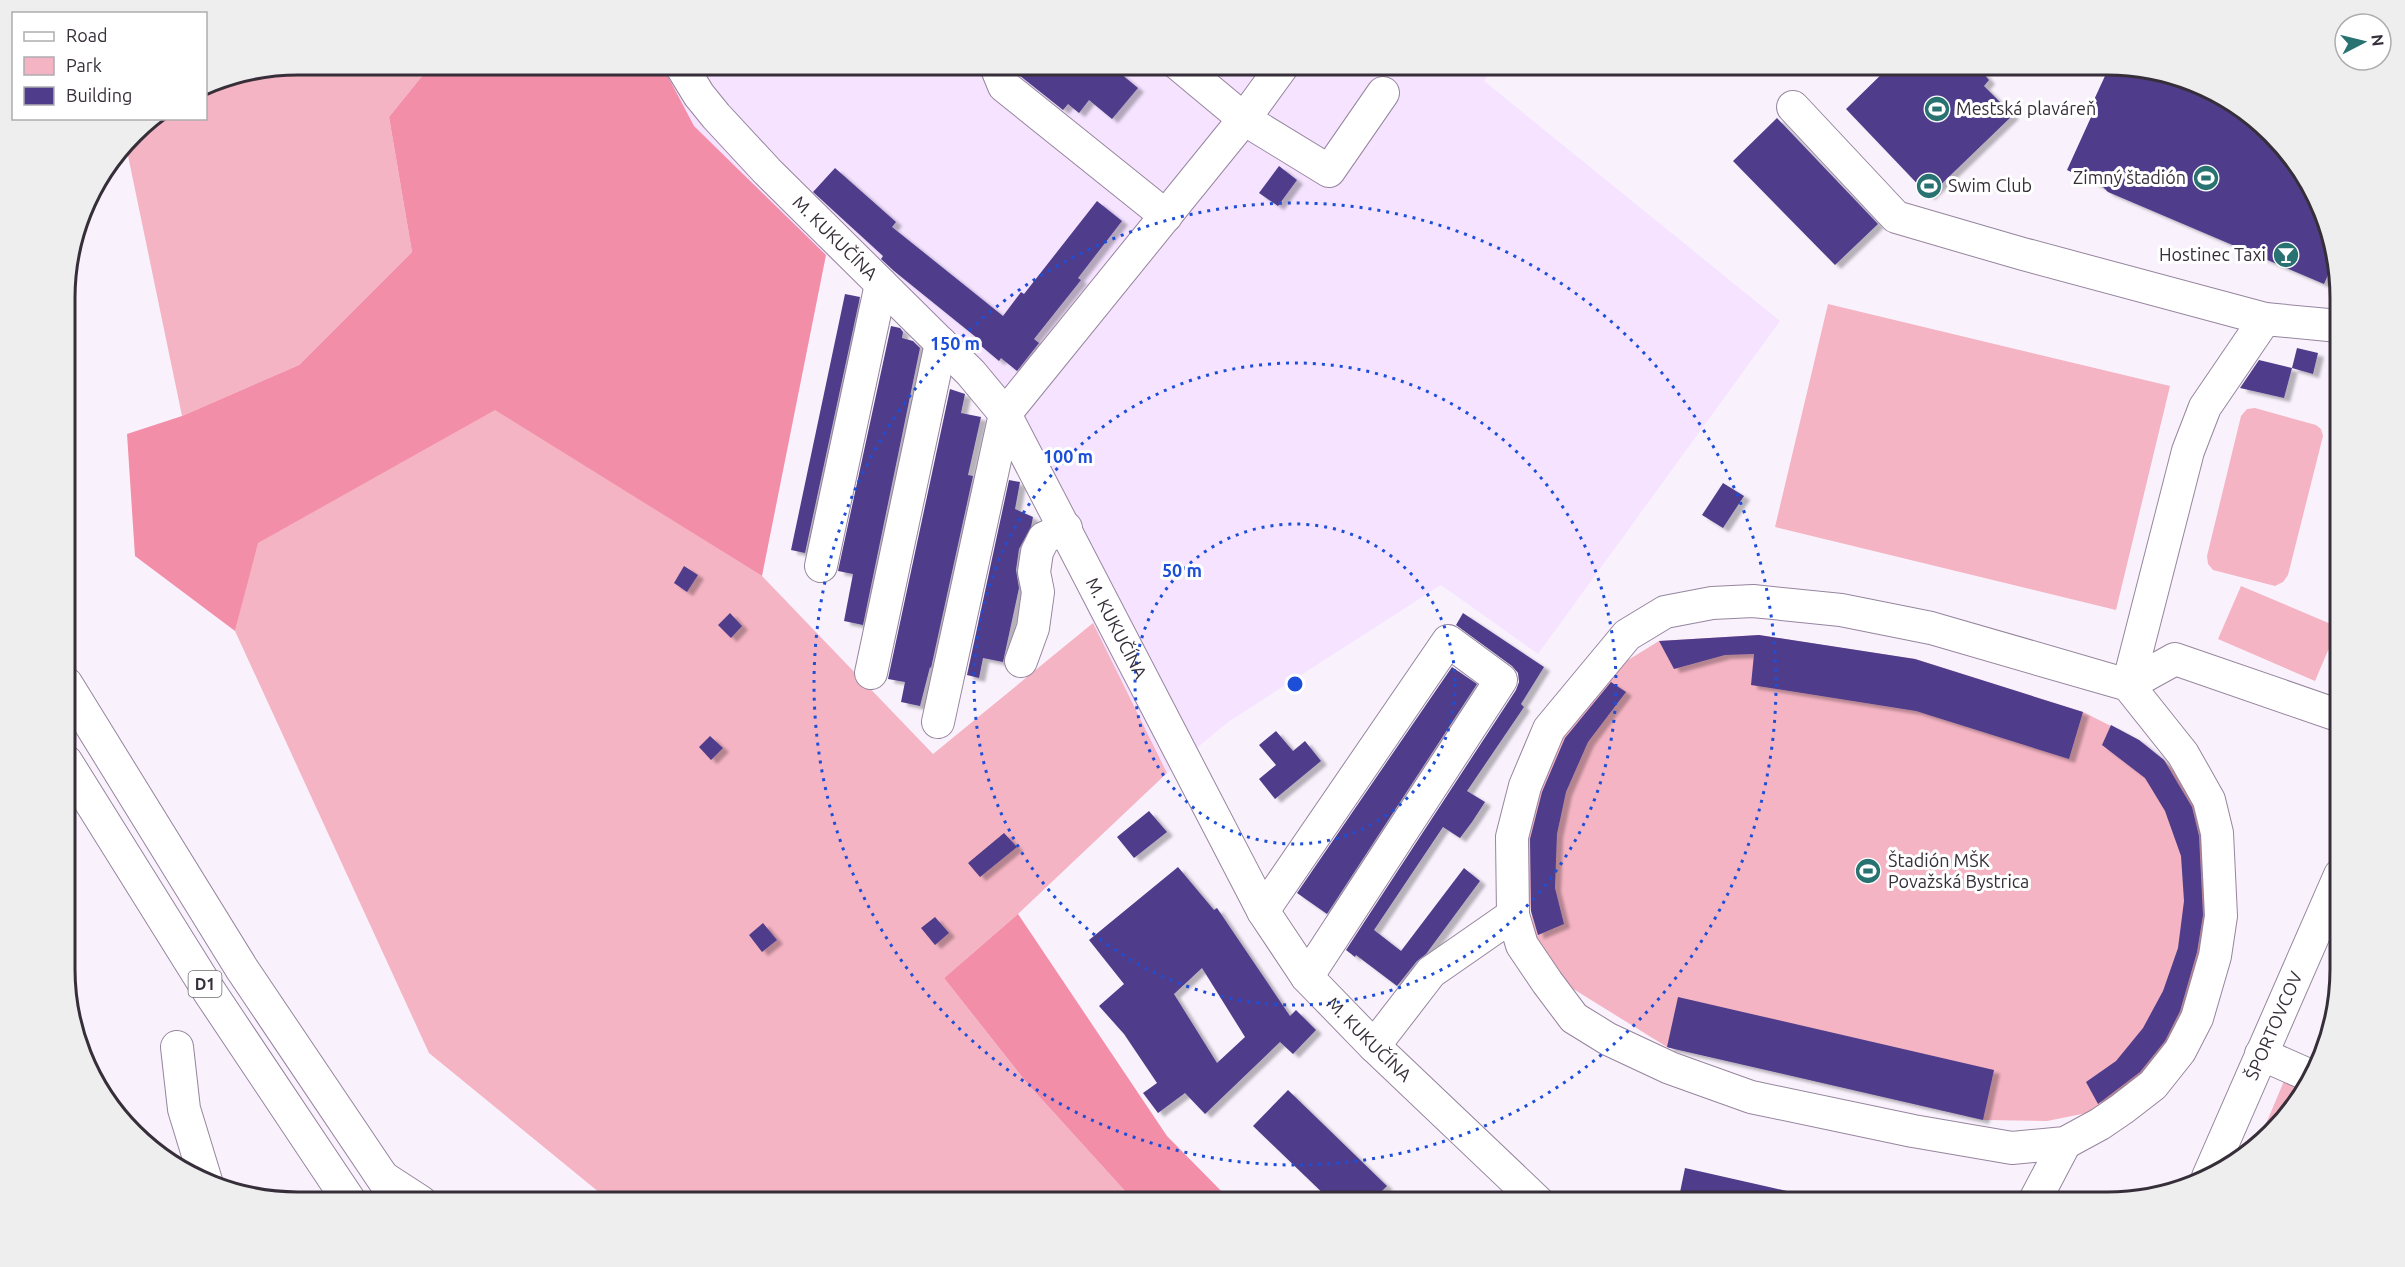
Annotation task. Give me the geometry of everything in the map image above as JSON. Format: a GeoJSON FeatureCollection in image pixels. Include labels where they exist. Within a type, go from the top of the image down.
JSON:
{"type":"FeatureCollection","features":[{"type":"Feature","properties":{"kind":"highway","name":"D1"},"geometry":{"type":"LineString","coordinates":[[75,699],[242,969],[390,1189]]}},
{"type":"Feature","properties":{"kind":"highway","name":"D1"},"geometry":{"type":"LineString","coordinates":[[75,776],[203,981],[343,1192]]}},
{"type":"Feature","properties":{"kind":"street","name":"M. KUKUČÍNA"},"geometry":{"type":"LineString","coordinates":[[687,75],[716,117],[767,171],[991,395],[1005,414],[1066,528],[1263,911],[1307,977],[1374,1046],[1527,1192]]}},
{"type":"Feature","properties":{"kind":"street"},"geometry":{"type":"LineString","coordinates":[[1000,75],[1004,86],[1166,216]]}},
{"type":"Feature","properties":{"kind":"street"},"geometry":{"type":"LineString","coordinates":[[1191,75],[1244,119],[1329,171],[1383,93]]}},
{"type":"Feature","properties":{"kind":"street"},"geometry":{"type":"LineString","coordinates":[[938,722],[1005,414],[1244,119],[1276,75]]}},
{"type":"Feature","properties":{"kind":"street"},"geometry":{"type":"LineString","coordinates":[[1793,107],[1896,217],[2023,254],[2265,319],[2330,325]]}},
{"type":"Feature","properties":{"kind":"street"},"geometry":{"type":"LineString","coordinates":[[821,566],[881,284]]}},
{"type":"Feature","properties":{"kind":"street"},"geometry":{"type":"LineString","coordinates":[[2128,685],[2188,450],[2205,407],[2265,319]]}},
{"type":"Feature","properties":{"kind":"street"},"geometry":{"type":"LineString","coordinates":[[871,673],[941,343]]}},
{"type":"Feature","properties":{"kind":"street"},"geometry":{"type":"LineString","coordinates":[[1021,661],[1033,628],[1038,592],[1034,572],[1037,552],[1044,538],[1066,528]]}},
{"type":"Feature","properties":{"kind":"street"},"geometry":{"type":"LineString","coordinates":[[1753,601],[1841,610],[1931,628],[2128,685],[2183,754],[2209,800],[2217,833],[2221,916],[2215,956],[2197,1018],[2180,1051],[2153,1085],[2100,1124],[2065,1143],[2012,1148],[1913,1131],[1751,1097],[1670,1068],[1608,1038],[1574,1018],[1522,945],[1513,915],[1512,837],[1525,786],[1549,729],[1594,671],[1627,635],[1665,612],[1712,603],[1753,601]]}},
{"type":"Feature","properties":{"kind":"street"},"geometry":{"type":"LineString","coordinates":[[1263,911],[1448,641],[1502,680],[1307,977]]}},
{"type":"Feature","properties":{"kind":"street"},"geometry":{"type":"LineString","coordinates":[[2128,685],[2175,659],[2330,713]]}},
{"type":"Feature","properties":{"kind":"street","name":"ŠPORTOVCOV"},"geometry":{"type":"LineString","coordinates":[[2213,1164],[2330,898]]}},
{"type":"Feature","properties":{"kind":"street"},"geometry":{"type":"LineString","coordinates":[[1374,1046],[1431,972],[1513,915]]}},
{"type":"Feature","properties":{"kind":"street"},"geometry":{"type":"LineString","coordinates":[[177,1047],[184,1109],[203,1170]]}},
{"type":"Feature","properties":{"kind":"street"},"geometry":{"type":"LineString","coordinates":[[2261,1054],[2304,1073]]}},
{"type":"Feature","properties":{"kind":"street"},"geometry":{"type":"LineString","coordinates":[[2039,1192],[2065,1143]]}},
{"type":"Feature","properties":{"kind":"shaded area"},"geometry":{"type":"Polygon","coordinates":[[[423,75],[667,75],[694,126],[826,255],[762,576],[495,410],[258,543],[235,631],[135,556],[127,434],[182,416],[299,365],[412,252],[389,117],[423,75]]]}},
{"type":"Feature","properties":{"kind":"shaded area"},"geometry":{"type":"Polygon","coordinates":[[[667,75],[1488,75],[1484,81],[1780,321],[1538,654],[1441,585],[1228,722],[1167,773],[994,413],[926,340],[826,255],[694,126],[667,75]]]}},
{"type":"Feature","properties":{"kind":"shaded area"},"geometry":{"type":"Polygon","coordinates":[[[1018,914],[1167,1136],[1222,1192],[1126,1192],[1026,1082],[944,978],[1018,914]]]}},
{"type":"Feature","properties":{"kind":"green space"},"geometry":{"type":"Polygon","coordinates":[[[284,75],[423,75],[389,117],[412,252],[299,365],[182,416],[128,154],[164,120],[207,120],[207,95],[255,79],[284,75]]]}},
{"type":"Feature","properties":{"kind":"green space"},"geometry":{"type":"Polygon","coordinates":[[[1828,304],[2170,386],[2116,610],[1775,527],[1828,304]]]}},
{"type":"Feature","properties":{"kind":"green space"},"geometry":{"type":"Polygon","coordinates":[[[2255,408],[2316,425],[2321,429],[2323,436],[2288,575],[2283,582],[2275,586],[2213,570],[2208,564],[2207,556],[2241,416],[2247,409],[2255,408]]]}},
{"type":"Feature","properties":{"kind":"green space"},"geometry":{"type":"Polygon","coordinates":[[[495,409],[762,576],[933,754],[1093,623],[1167,773],[1018,914],[944,978],[1026,1082],[1126,1192],[599,1192],[429,1053],[235,631],[257,543],[495,409]]]}},
{"type":"Feature","properties":{"kind":"green space"},"geometry":{"type":"Polygon","coordinates":[[[2241,586],[2330,624],[2330,646],[2315,681],[2218,639],[2241,586]]]}},
{"type":"Feature","properties":{"kind":"green space","name":"Štadión MŠK Považská Bystrica"},"geometry":{"type":"Polygon","coordinates":[[[1759,635],[1915,659],[2083,712],[2139,740],[2164,760],[2188,787],[2207,834],[2214,893],[2202,977],[2161,1061],[2102,1110],[2047,1121],[1983,1120],[1667,1047],[1562,982],[1535,936],[1526,882],[1525,860],[1529,817],[1547,756],[1602,676],[1659,641],[1759,635]]]}},
{"type":"Feature","properties":{"kind":"green space"},"geometry":{"type":"Polygon","coordinates":[[[2284,1081],[2296,1086],[2284,1105],[2264,1128],[2284,1081]]]}},
{"type":"Feature","properties":{"kind":"building"},"geometry":{"type":"Polygon","coordinates":[[[1019,75],[1122,75],[1138,88],[1112,119],[1089,100],[1079,113],[1068,104],[1063,110],[1019,75]]]}},
{"type":"Feature","properties":{"kind":"building"},"geometry":{"type":"Polygon","coordinates":[[[1881,75],[1985,75],[1989,80],[1984,86],[2013,115],[1929,196],[1846,109],[1881,75]]]}},
{"type":"Feature","properties":{"kind":"building","name":"Zimný štadión"},"geometry":{"type":"Polygon","coordinates":[[[2105,75],[2121,75],[2150,79],[2192,92],[2243,121],[2265,140],[2284,162],[2307,200],[2326,255],[2329,274],[2324,284],[2108,192],[2103,187],[2067,170],[2097,104],[2093,102],[2105,75]]]}},
{"type":"Feature","properties":{"kind":"building"},"geometry":{"type":"Polygon","coordinates":[[[1777,118],[1878,224],[1835,265],[1733,161],[1777,118]]]}},
{"type":"Feature","properties":{"kind":"building"},"geometry":{"type":"Polygon","coordinates":[[[1279,166],[1297,180],[1278,206],[1259,193],[1279,166]]]}},
{"type":"Feature","properties":{"kind":"building"},"geometry":{"type":"Polygon","coordinates":[[[835,168],[896,222],[892,227],[1003,316],[1021,292],[1024,294],[1097,201],[1122,221],[1078,278],[1081,280],[1034,339],[1039,343],[1017,371],[1001,358],[999,361],[980,345],[982,342],[894,271],[881,259],[883,256],[813,192],[835,168]]]}},
{"type":"Feature","properties":{"kind":"building"},"geometry":{"type":"Polygon","coordinates":[[[845,294],[860,297],[805,553],[791,550],[845,294]]]}},
{"type":"Feature","properties":{"kind":"building"},"geometry":{"type":"Polygon","coordinates":[[[891,326],[900,328],[903,332],[902,338],[913,341],[920,348],[863,625],[844,621],[853,574],[838,571],[891,326]]]}},
{"type":"Feature","properties":{"kind":"building"},"geometry":{"type":"Polygon","coordinates":[[[2297,348],[2318,353],[2313,374],[2292,368],[2297,348]]]}},
{"type":"Feature","properties":{"kind":"building"},"geometry":{"type":"Polygon","coordinates":[[[2259,360],[2292,368],[2284,398],[2240,388],[2259,360]]]}},
{"type":"Feature","properties":{"kind":"building"},"geometry":{"type":"Polygon","coordinates":[[[950,389],[965,394],[961,413],[981,417],[968,475],[973,476],[931,668],[920,706],[901,702],[905,682],[888,679],[950,389]]]}},
{"type":"Feature","properties":{"kind":"building"},"geometry":{"type":"Polygon","coordinates":[[[1009,480],[1020,482],[1015,509],[1033,517],[1031,527],[1019,549],[1016,570],[1019,588],[1003,662],[983,658],[979,678],[967,675],[1009,480]]]}},
{"type":"Feature","properties":{"kind":"building"},"geometry":{"type":"Polygon","coordinates":[[[1723,483],[1744,496],[1723,528],[1702,515],[1723,483]]]}},
{"type":"Feature","properties":{"kind":"building"},"geometry":{"type":"Polygon","coordinates":[[[684,566],[698,575],[687,592],[674,583],[684,566]]]}},
{"type":"Feature","properties":{"kind":"building"},"geometry":{"type":"Polygon","coordinates":[[[730,613],[742,626],[731,638],[718,625],[730,613]]]}},
{"type":"Feature","properties":{"kind":"building"},"geometry":{"type":"Polygon","coordinates":[[[1463,613],[1544,667],[1521,704],[1524,707],[1467,791],[1485,802],[1460,838],[1443,827],[1374,930],[1401,951],[1464,868],[1480,881],[1426,954],[1417,961],[1397,986],[1346,950],[1516,690],[1519,682],[1518,673],[1512,666],[1456,625],[1463,613]]]}},
{"type":"Feature","properties":{"kind":"building"},"geometry":{"type":"Polygon","coordinates":[[[1759,635],[1915,659],[2083,712],[2069,759],[1916,711],[1751,685],[1754,654],[1725,655],[1674,669],[1659,641],[1759,635]]]}},
{"type":"Feature","properties":{"kind":"building"},"geometry":{"type":"Polygon","coordinates":[[[1452,667],[1477,684],[1327,914],[1297,893],[1452,667]]]}},
{"type":"Feature","properties":{"kind":"building"},"geometry":{"type":"Polygon","coordinates":[[[1611,682],[1626,692],[1588,742],[1566,792],[1557,834],[1555,888],[1564,924],[1538,935],[1531,911],[1530,839],[1542,792],[1565,738],[1611,682]]]}},
{"type":"Feature","properties":{"kind":"building"},"geometry":{"type":"Polygon","coordinates":[[[2111,725],[2139,740],[2164,760],[2192,807],[2199,836],[2203,915],[2197,952],[2180,1011],[2165,1041],[2140,1072],[2098,1104],[2086,1082],[2116,1061],[2143,1028],[2163,991],[2178,948],[2184,901],[2181,856],[2165,811],[2145,778],[2102,745],[2111,725]]]}},
{"type":"Feature","properties":{"kind":"building"},"geometry":{"type":"Polygon","coordinates":[[[1276,731],[1293,751],[1305,741],[1321,761],[1275,799],[1259,779],[1276,765],[1259,745],[1276,731]]]}},
{"type":"Feature","properties":{"kind":"building"},"geometry":{"type":"Polygon","coordinates":[[[710,736],[723,748],[711,760],[699,747],[710,736]]]}},
{"type":"Feature","properties":{"kind":"building"},"geometry":{"type":"Polygon","coordinates":[[[1149,811],[1167,832],[1134,858],[1117,837],[1149,811]]]}},
{"type":"Feature","properties":{"kind":"building"},"geometry":{"type":"Polygon","coordinates":[[[1004,833],[1017,847],[980,877],[968,863],[1004,833]]]}},
{"type":"Feature","properties":{"kind":"building"},"geometry":{"type":"Polygon","coordinates":[[[1178,867],[1214,910],[1217,908],[1290,1016],[1296,1010],[1316,1030],[1293,1054],[1280,1042],[1205,1114],[1185,1093],[1158,1113],[1143,1093],[1157,1083],[1124,1034],[1099,1006],[1124,984],[1089,940],[1178,867]],[[1202,968],[1174,994],[1217,1063],[1245,1037],[1202,968]]]}},
{"type":"Feature","properties":{"kind":"building"},"geometry":{"type":"Polygon","coordinates":[[[935,917],[949,933],[935,945],[921,928],[935,917]]]}},
{"type":"Feature","properties":{"kind":"building"},"geometry":{"type":"Polygon","coordinates":[[[763,923],[777,940],[762,952],[749,935],[763,923]]]}},
{"type":"Feature","properties":{"kind":"building"},"geometry":{"type":"Polygon","coordinates":[[[1678,997],[1994,1070],[1983,1120],[1667,1047],[1678,997]]]}},
{"type":"Feature","properties":{"kind":"building"},"geometry":{"type":"Polygon","coordinates":[[[1288,1090],[1387,1186],[1381,1192],[1322,1192],[1253,1126],[1288,1090]]]}},
{"type":"Feature","properties":{"kind":"building"},"geometry":{"type":"Polygon","coordinates":[[[1685,1168],[1792,1192],[1680,1192],[1685,1168]]]}},
{"type":"Feature","properties":{"kind":"place","name":"Mestská plaváreň"},"geometry":{"type":"Point","coordinates":[1937,109]}},
{"type":"Feature","properties":{"kind":"place","name":"Zimný štadión"},"geometry":{"type":"Point","coordinates":[2206,178]}},
{"type":"Feature","properties":{"kind":"place","name":"Swim Club"},"geometry":{"type":"Point","coordinates":[1929,186]}},
{"type":"Feature","properties":{"kind":"place","name":"Hostinec Taxi"},"geometry":{"type":"Point","coordinates":[2286,255]}},
{"type":"Feature","properties":{"kind":"place","name":"Štadión MŠK Považská Bystrica"},"geometry":{"type":"Point","coordinates":[1868,871]}}]}
